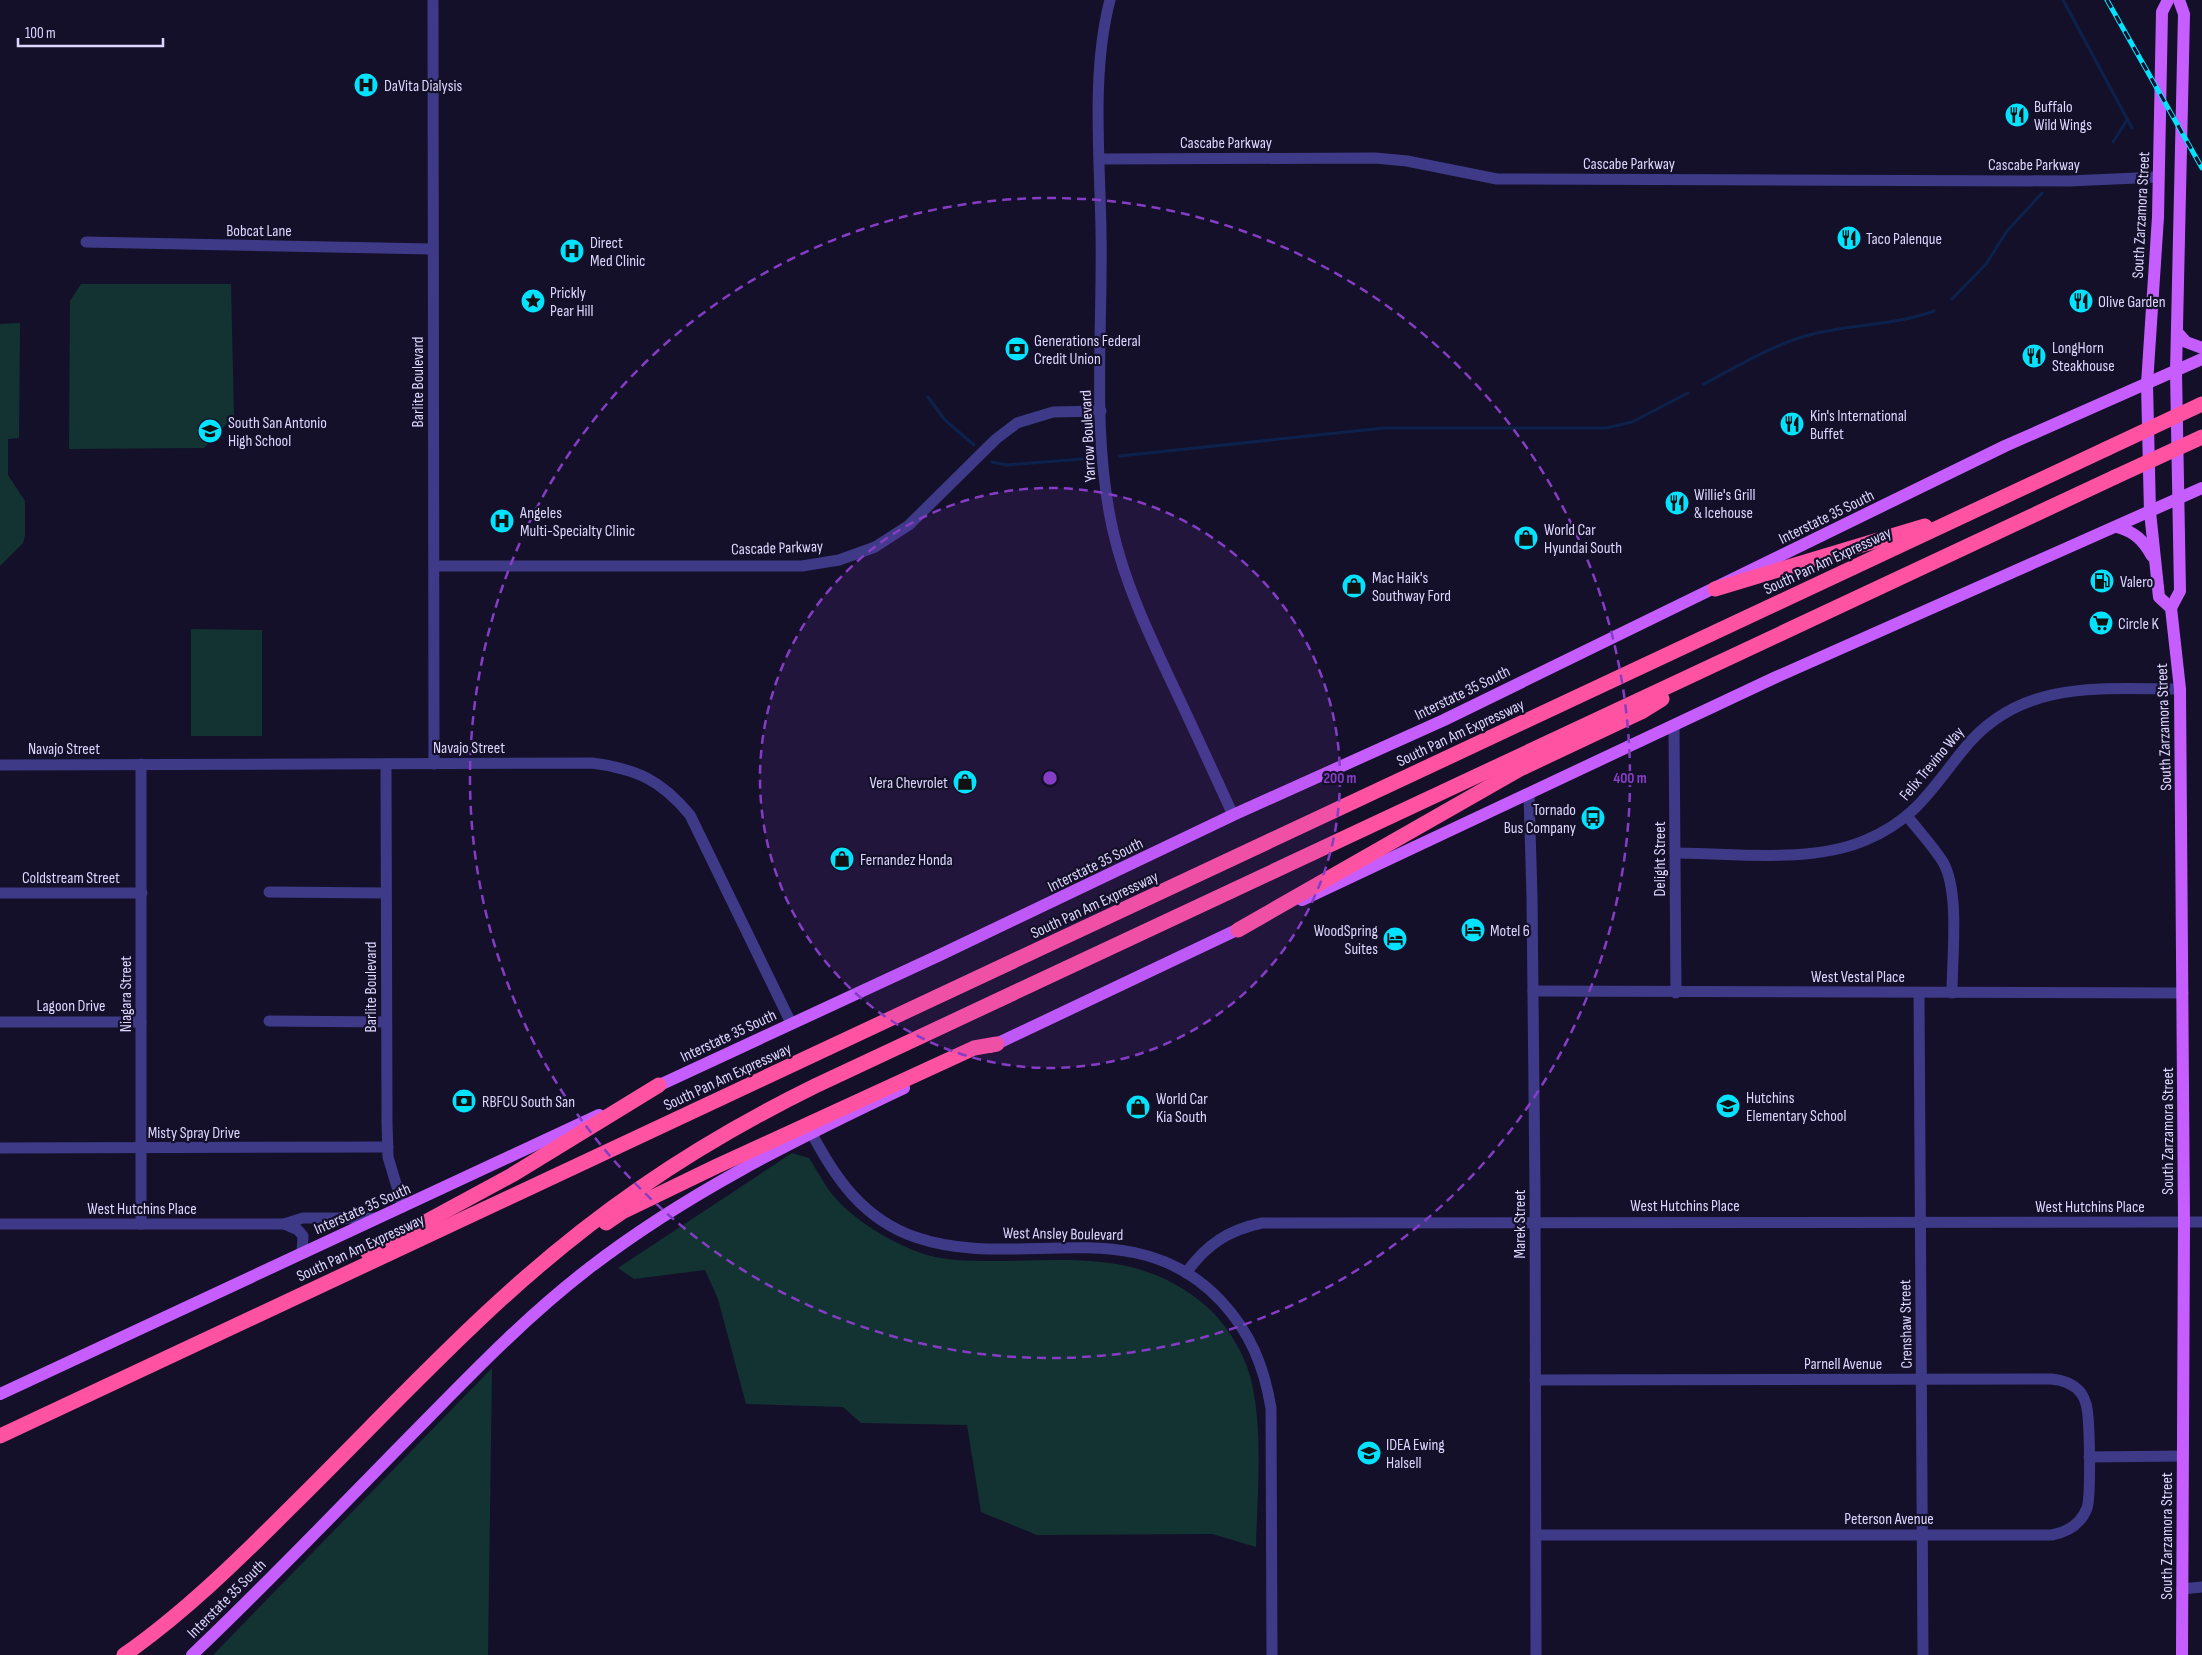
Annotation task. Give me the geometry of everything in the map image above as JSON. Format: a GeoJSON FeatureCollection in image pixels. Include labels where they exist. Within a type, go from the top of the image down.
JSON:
{"type":"FeatureCollection","features":[{"type":"Feature","properties":{"kind":"highway","name":"South Pan Am Expressway"},"geometry":{"type":"LineString","coordinates":[[0,1436],[2202,404]]}},
{"type":"Feature","properties":{"kind":"highway"},"geometry":{"type":"LineString","coordinates":[[124,1655],[161,1627],[234,1564],[480,1318],[535,1269],[584,1228],[646,1182],[755,1116],[2202,437]]}},
{"type":"Feature","properties":{"kind":"highway"},"geometry":{"type":"LineString","coordinates":[[1715,589],[1965,515]]}},
{"type":"Feature","properties":{"kind":"highway"},"geometry":{"type":"LineString","coordinates":[[1238,930],[1370,857],[1512,774],[1641,712],[1728,659]]}},
{"type":"Feature","properties":{"kind":"highway"},"geometry":{"type":"LineString","coordinates":[[535,1269],[622,1212],[715,1167],[974,1048],[997,1044]]}},
{"type":"Feature","properties":{"kind":"highway"},"geometry":{"type":"LineString","coordinates":[[314,1288],[372,1250],[512,1175],[659,1085]]}},
{"type":"Feature","properties":{"kind":"main road","name":"South Zarzamora Street"},"geometry":{"type":"LineString","coordinates":[[2168,0],[2162,12],[2159,177],[2147,384],[2150,512],[2154,560],[2159,597],[2170,608],[2180,689],[2184,1222],[2182,1655]]}},
{"type":"Feature","properties":{"kind":"main road"},"geometry":{"type":"LineString","coordinates":[[2170,608],[2180,591],[2176,372],[2184,14],[2179,0]]}},
{"type":"Feature","properties":{"kind":"main road"},"geometry":{"type":"LineString","coordinates":[[2177,332],[2186,342],[2202,348]]}},
{"type":"Feature","properties":{"kind":"main road","name":"Interstate 35 South"},"geometry":{"type":"LineString","coordinates":[[0,1394],[302,1252],[403,1207],[1234,816],[1444,720],[1626,632],[1649,618],[1715,589],[1996,450],[2202,359]]}},
{"type":"Feature","properties":{"kind":"main road","name":"Interstate 35 South"},"geometry":{"type":"LineString","coordinates":[[192,1655],[534,1314],[632,1236],[711,1187],[811,1132],[1774,678],[2202,488]]}},
{"type":"Feature","properties":{"kind":"main road"},"geometry":{"type":"LineString","coordinates":[[2117,527],[2131,531],[2143,540],[2154,560]]}},
{"type":"Feature","properties":{"kind":"street","name":"Barlite Boulevard"},"geometry":{"type":"LineString","coordinates":[[433,0],[434,764]]}},
{"type":"Feature","properties":{"kind":"street","name":"Yarrow Boulevard"},"geometry":{"type":"LineString","coordinates":[[1110,0],[1105,24],[1101,66],[1100,159],[1101,410],[1106,490],[1114,533],[1137,608],[1234,816]]}},
{"type":"Feature","properties":{"kind":"street","name":"Cascabe Parkway"},"geometry":{"type":"LineString","coordinates":[[1100,159],[1375,158],[1407,160],[1497,179],[2069,181],[2159,177]]}},
{"type":"Feature","properties":{"kind":"street","name":"Bobcat Lane"},"geometry":{"type":"LineString","coordinates":[[86,242],[432,249]]}},
{"type":"Feature","properties":{"kind":"street","name":"Cascade Parkway"},"geometry":{"type":"LineString","coordinates":[[434,566],[802,566],[839,560],[875,547],[909,525],[996,439],[1017,423],[1053,412],[1101,410]]}},
{"type":"Feature","properties":{"kind":"street","name":"Felix Trevino Way"},"geometry":{"type":"LineString","coordinates":[[1675,853],[1820,852],[1849,847],[1907,816],[1926,799],[1974,737],[1999,716],[2013,708],[2046,695],[2069,690],[2180,689]]}},
{"type":"Feature","properties":{"kind":"street","name":"Delight Street"},"geometry":{"type":"LineString","coordinates":[[1674,726],[1676,993]]}},
{"type":"Feature","properties":{"kind":"street","name":"Navajo Street"},"geometry":{"type":"LineString","coordinates":[[0,764],[592,763],[630,770],[650,778],[679,802],[697,827],[791,1023]]}},
{"type":"Feature","properties":{"kind":"street","name":"Niagara Street"},"geometry":{"type":"LineString","coordinates":[[141,764],[141,1224]]}},
{"type":"Feature","properties":{"kind":"street","name":"Barlite Boulevard"},"geometry":{"type":"LineString","coordinates":[[386,764],[388,1147],[391,1169],[403,1207]]}},
{"type":"Feature","properties":{"kind":"street","name":"Marek Street"},"geometry":{"type":"LineString","coordinates":[[1529,794],[1535,1222],[1536,1655]]}},
{"type":"Feature","properties":{"kind":"street"},"geometry":{"type":"LineString","coordinates":[[1907,816],[1943,862],[1950,880],[1953,898],[1952,993]]}},
{"type":"Feature","properties":{"kind":"street"},"geometry":{"type":"LineString","coordinates":[[269,892],[386,893]]}},
{"type":"Feature","properties":{"kind":"street","name":"Coldstream Street"},"geometry":{"type":"LineString","coordinates":[[0,893],[142,893]]}},
{"type":"Feature","properties":{"kind":"street","name":"West Vestal Place"},"geometry":{"type":"LineString","coordinates":[[1533,990],[1676,993],[2183,993]]}},
{"type":"Feature","properties":{"kind":"street","name":"Crenshaw Street"},"geometry":{"type":"LineString","coordinates":[[1919,993],[1923,1655]]}},
{"type":"Feature","properties":{"kind":"street"},"geometry":{"type":"LineString","coordinates":[[269,1021],[386,1022]]}},
{"type":"Feature","properties":{"kind":"street","name":"Lagoon Drive"},"geometry":{"type":"LineString","coordinates":[[1,1022],[141,1022]]}},
{"type":"Feature","properties":{"kind":"street","name":"West Ansley Boulevard"},"geometry":{"type":"LineString","coordinates":[[811,1132],[833,1173],[849,1192],[871,1212],[915,1237],[945,1244],[983,1248],[1126,1250],[1158,1259],[1186,1273],[1213,1293],[1233,1314],[1248,1335],[1267,1383],[1271,1408],[1272,1655]]}},
{"type":"Feature","properties":{"kind":"street","name":"Misty Spray Drive"},"geometry":{"type":"LineString","coordinates":[[1,1148],[388,1147]]}},
{"type":"Feature","properties":{"kind":"street","name":"West Hutchins Place"},"geometry":{"type":"LineString","coordinates":[[0,1224],[284,1224],[303,1218],[378,1218]]}},
{"type":"Feature","properties":{"kind":"street","name":"West Hutchins Place"},"geometry":{"type":"LineString","coordinates":[[1186,1273],[1208,1246],[1243,1226],[1262,1222],[2202,1222]]}},
{"type":"Feature","properties":{"kind":"street"},"geometry":{"type":"LineString","coordinates":[[284,1224],[298,1230],[303,1236],[302,1252]]}},
{"type":"Feature","properties":{"kind":"street","name":"Parnell Avenue"},"geometry":{"type":"LineString","coordinates":[[1535,1380],[2043,1379],[2068,1383],[2077,1388],[2086,1403],[2089,1457]]}},
{"type":"Feature","properties":{"kind":"street"},"geometry":{"type":"LineString","coordinates":[[2089,1457],[2182,1456]]}},
{"type":"Feature","properties":{"kind":"street","name":"Peterson Avenue"},"geometry":{"type":"LineString","coordinates":[[1536,1535],[2052,1535],[2070,1529],[2080,1520],[2087,1508],[2089,1457]]}},
{"type":"Feature","properties":{"kind":"street"},"geometry":{"type":"LineString","coordinates":[[2182,1588],[2202,1587]]}},
{"type":"Feature","properties":{"kind":"green space"},"geometry":{"type":"Polygon","coordinates":[[[81,284],[231,284],[234,416],[204,448],[69,449],[70,301],[81,284]]]}},
{"type":"Feature","properties":{"kind":"green space"},"geometry":{"type":"Polygon","coordinates":[[[20,323],[19,438],[8,439],[8,475],[25,501],[25,535],[23,543],[0,566],[0,324],[20,323]]]}},
{"type":"Feature","properties":{"kind":"green space"},"geometry":{"type":"Polygon","coordinates":[[[191,629],[262,630],[262,736],[191,736],[191,629]]]}},
{"type":"Feature","properties":{"kind":"green space"},"geometry":{"type":"Polygon","coordinates":[[[792,1153],[809,1158],[831,1193],[849,1212],[882,1235],[918,1252],[955,1260],[1077,1260],[1104,1262],[1130,1267],[1155,1275],[1180,1287],[1205,1305],[1222,1322],[1236,1343],[1247,1366],[1253,1389],[1259,1448],[1256,1547],[1212,1534],[1037,1535],[981,1512],[967,1425],[861,1423],[843,1407],[746,1404],[718,1299],[705,1270],[634,1279],[618,1268],[792,1153]]]}},
{"type":"Feature","properties":{"kind":"green space"},"geometry":{"type":"Polygon","coordinates":[[[492,1368],[488,1655],[213,1655],[492,1368]]]}},
{"type":"Feature","properties":{"kind":"waterway"},"geometry":{"type":"LineString","coordinates":[[2063,0],[2132,128]]}},
{"type":"Feature","properties":{"kind":"waterway"},"geometry":{"type":"LineString","coordinates":[[2113,142],[2127,120]]}},
{"type":"Feature","properties":{"kind":"waterway"},"geometry":{"type":"LineString","coordinates":[[1952,299],[1986,264],[2007,231],[2042,193]]}},
{"type":"Feature","properties":{"kind":"waterway"},"geometry":{"type":"LineString","coordinates":[[1704,384],[1755,357],[1795,339],[1824,331],[1903,320],[1934,311]]}},
{"type":"Feature","properties":{"kind":"waterway"},"geometry":{"type":"LineString","coordinates":[[1120,456],[1384,428],[1606,428],[1632,422],[1688,393]]}},
{"type":"Feature","properties":{"kind":"waterway"},"geometry":{"type":"LineString","coordinates":[[928,397],[945,420],[974,445]]}},
{"type":"Feature","properties":{"kind":"waterway"},"geometry":{"type":"LineString","coordinates":[[992,462],[1007,465],[1082,459]]}},
{"type":"Feature","properties":{"kind":"railway"},"geometry":{"type":"LineString","coordinates":[[2107,0],[2202,168]]}},
{"type":"Feature","properties":{"kind":"place","name":"DaVita Dialysis"},"geometry":{"type":"Point","coordinates":[366,85]}},
{"type":"Feature","properties":{"kind":"place","name":"Buffalo Wild Wings"},"geometry":{"type":"Point","coordinates":[2017,115]}},
{"type":"Feature","properties":{"kind":"place","name":"Taco Palenque"},"geometry":{"type":"Point","coordinates":[1849,238]}},
{"type":"Feature","properties":{"kind":"place","name":"Direct Med Clinic"},"geometry":{"type":"Point","coordinates":[572,251]}},
{"type":"Feature","properties":{"kind":"place","name":"Prickly Pear Hill"},"geometry":{"type":"Point","coordinates":[533,301]}},
{"type":"Feature","properties":{"kind":"place","name":"Olive Garden"},"geometry":{"type":"Point","coordinates":[2081,301]}},
{"type":"Feature","properties":{"kind":"place","name":"Generations Federal Credit Union"},"geometry":{"type":"Point","coordinates":[1017,349]}},
{"type":"Feature","properties":{"kind":"place","name":"LongHorn Steakhouse"},"geometry":{"type":"Point","coordinates":[2034,356]}},
{"type":"Feature","properties":{"kind":"place","name":"Kin's International Buffet"},"geometry":{"type":"Point","coordinates":[1792,424]}},
{"type":"Feature","properties":{"kind":"place","name":"South San Antonio High School"},"geometry":{"type":"Point","coordinates":[210,431]}},
{"type":"Feature","properties":{"kind":"place","name":"Willie's Grill & Icehouse"},"geometry":{"type":"Point","coordinates":[1677,503]}},
{"type":"Feature","properties":{"kind":"place","name":"Angeles Multi-Specialty Clinic"},"geometry":{"type":"Point","coordinates":[502,521]}},
{"type":"Feature","properties":{"kind":"place","name":"World Car Hyundai South"},"geometry":{"type":"Point","coordinates":[1526,538]}},
{"type":"Feature","properties":{"kind":"place","name":"Valero"},"geometry":{"type":"Point","coordinates":[2102,581]}},
{"type":"Feature","properties":{"kind":"place","name":"Mac Haik's Southway Ford"},"geometry":{"type":"Point","coordinates":[1354,586]}},
{"type":"Feature","properties":{"kind":"place","name":"Circle K"},"geometry":{"type":"Point","coordinates":[2101,623]}},
{"type":"Feature","properties":{"kind":"place","name":"Vera Chevrolet"},"geometry":{"type":"Point","coordinates":[965,782]}},
{"type":"Feature","properties":{"kind":"place","name":"Tornado Bus Company"},"geometry":{"type":"Point","coordinates":[1593,818]}},
{"type":"Feature","properties":{"kind":"place","name":"Fernandez Honda"},"geometry":{"type":"Point","coordinates":[842,859]}},
{"type":"Feature","properties":{"kind":"place","name":"Motel 6"},"geometry":{"type":"Point","coordinates":[1473,930]}},
{"type":"Feature","properties":{"kind":"place","name":"WoodSpring Suites"},"geometry":{"type":"Point","coordinates":[1395,939]}},
{"type":"Feature","properties":{"kind":"place","name":"RBFCU South San"},"geometry":{"type":"Point","coordinates":[464,1101]}},
{"type":"Feature","properties":{"kind":"place","name":"Hutchins Elementary School"},"geometry":{"type":"Point","coordinates":[1728,1106]}},
{"type":"Feature","properties":{"kind":"place","name":"World Car Kia South"},"geometry":{"type":"Point","coordinates":[1138,1107]}},
{"type":"Feature","properties":{"kind":"place","name":"IDEA Ewing Halsell"},"geometry":{"type":"Point","coordinates":[1369,1453]}}]}
